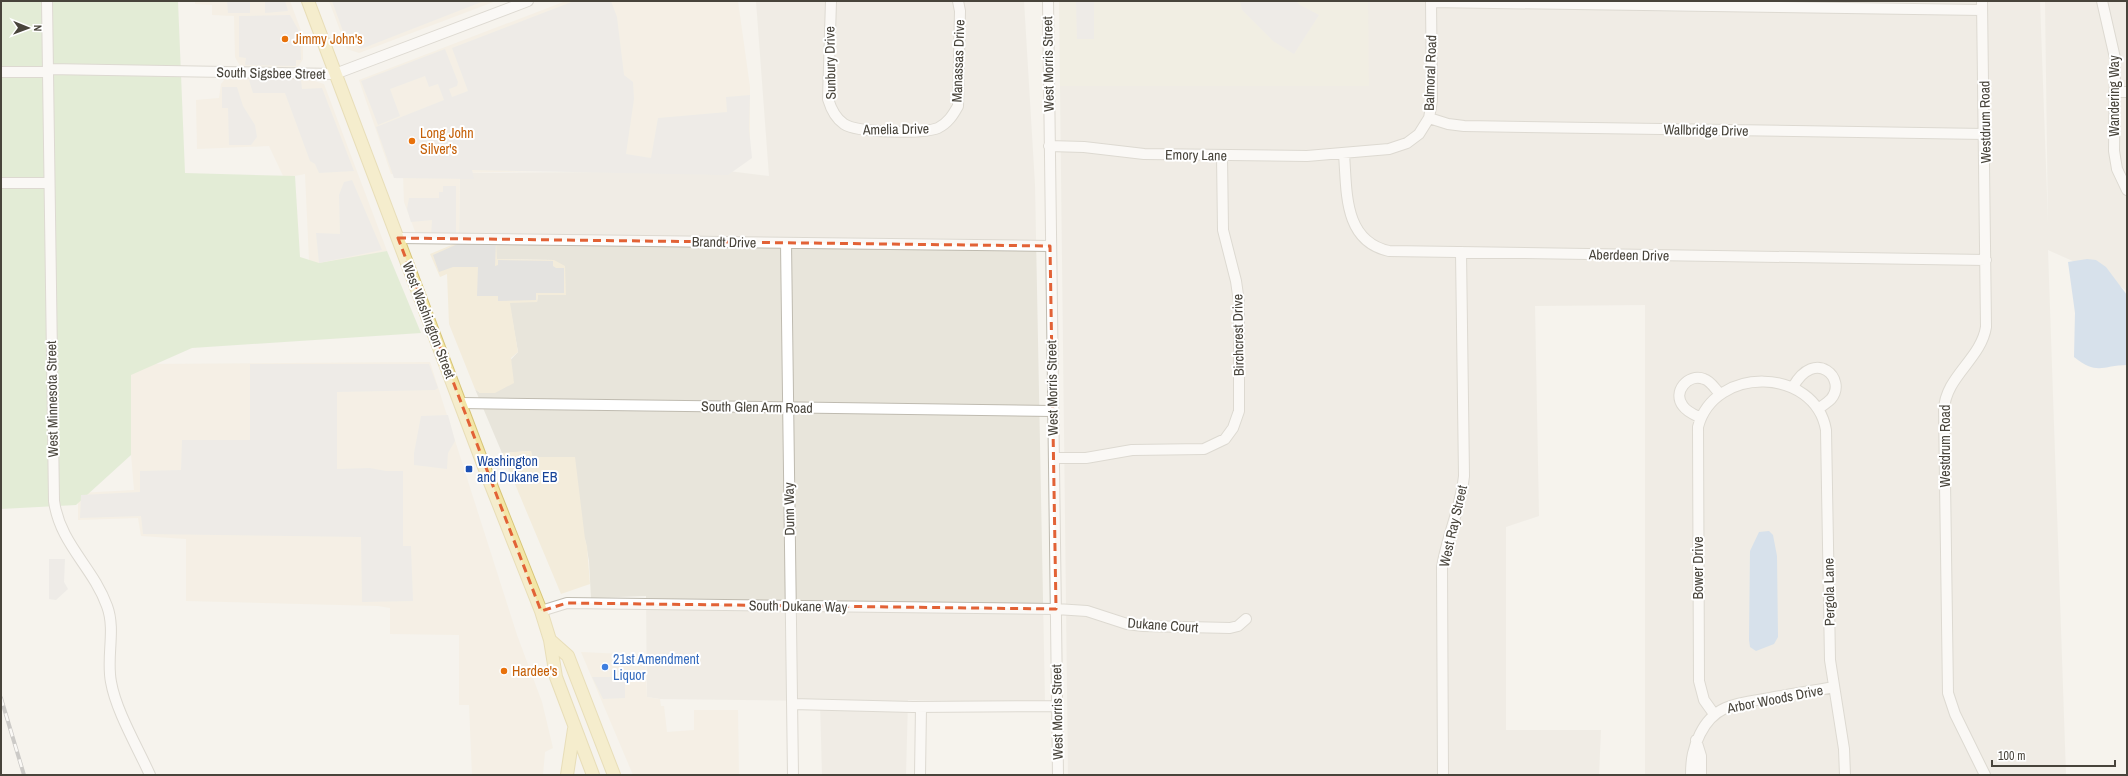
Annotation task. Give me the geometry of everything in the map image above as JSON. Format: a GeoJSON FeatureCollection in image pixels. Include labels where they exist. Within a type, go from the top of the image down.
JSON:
{"type":"FeatureCollection","features":[{"type":"Feature","properties":{"kind":"main road","name":"West Washington Street"},"geometry":{"type":"LineString","coordinates":[[308,1],[541,611],[550,640],[556,677],[593,775]]}},
{"type":"Feature","properties":{"kind":"main road"},"geometry":{"type":"LineString","coordinates":[[550,640],[568,656],[614,775]]}},
{"type":"Feature","properties":{"kind":"main road"},"geometry":{"type":"LineString","coordinates":[[567,775],[574,726]]}},
{"type":"Feature","properties":{"kind":"street","name":"West Minnesota Street"},"geometry":{"type":"LineString","coordinates":[[47,1],[55,510],[66,541],[100,591],[106,606],[110,626],[109,672],[112,689],[150,775]]}},
{"type":"Feature","properties":{"kind":"street","name":"South Sigsbee Street"},"geometry":{"type":"LineString","coordinates":[[1,72],[48,70],[335,74],[528,1]]}},
{"type":"Feature","properties":{"kind":"street","name":"Sunbury Drive"},"geometry":{"type":"LineString","coordinates":[[831,1],[829,8],[828,99],[832,110],[841,121]]}},
{"type":"Feature","properties":{"kind":"street","name":"Manassas Drive"},"geometry":{"type":"LineString","coordinates":[[950,119],[959,100],[960,11],[958,1]]}},
{"type":"Feature","properties":{"kind":"street","name":"West Morris Street"},"geometry":{"type":"LineString","coordinates":[[1048,1],[1058,775]]}},
{"type":"Feature","properties":{"kind":"street","name":"Wandering Way"},"geometry":{"type":"LineString","coordinates":[[2102,1],[2115,53],[2114,92],[2116,165],[2127,190]]}},
{"type":"Feature","properties":{"kind":"street"},"geometry":{"type":"LineString","coordinates":[[1431,2],[1982,5]]}},
{"type":"Feature","properties":{"kind":"street","name":"Balmoral Road"},"geometry":{"type":"LineString","coordinates":[[1344,154],[1400,146],[1419,134],[1429,118],[1432,101],[1431,2]]}},
{"type":"Feature","properties":{"kind":"street","name":"Westdrum Road"},"geometry":{"type":"LineString","coordinates":[[1982,5],[1985,134],[1985,334],[1975,355],[1951,386],[1946,396],[1944,410],[1948,693],[1955,714],[1984,774]]}},
{"type":"Feature","properties":{"kind":"street"},"geometry":{"type":"LineString","coordinates":[[2114,92],[2127,92]]}},
{"type":"Feature","properties":{"kind":"street","name":"Wallbridge Drive"},"geometry":{"type":"LineString","coordinates":[[1429,118],[1448,124],[1464,126],[1985,134]]}},
{"type":"Feature","properties":{"kind":"street","name":"Amelia Drive"},"geometry":{"type":"LineString","coordinates":[[841,121],[850,127],[861,130],[922,131],[937,128],[950,119]]}},
{"type":"Feature","properties":{"kind":"street","name":"Emory Lane"},"geometry":{"type":"LineString","coordinates":[[1049,146],[1084,147],[1144,154],[1310,156],[1344,154]]}},
{"type":"Feature","properties":{"kind":"street","name":"Aberdeen Drive"},"geometry":{"type":"LineString","coordinates":[[1344,154],[1350,212],[1357,230],[1367,242],[1378,248],[1392,251],[1986,260]]}},
{"type":"Feature","properties":{"kind":"street","name":"Birchcrest Drive"},"geometry":{"type":"LineString","coordinates":[[1054,458],[1082,458],[1126,451],[1196,451],[1213,446],[1222,441],[1231,431],[1239,415],[1239,302],[1236,281],[1222,230],[1222,155]]}},
{"type":"Feature","properties":{"kind":"street"},"geometry":{"type":"LineString","coordinates":[[1,183],[49,184]]}},
{"type":"Feature","properties":{"kind":"street","name":"Brandt Drive"},"geometry":{"type":"LineString","coordinates":[[398,238],[1050,246]]}},
{"type":"Feature","properties":{"kind":"street","name":"Dunn Way"},"geometry":{"type":"LineString","coordinates":[[786,243],[793,775]]}},
{"type":"Feature","properties":{"kind":"street","name":"West Ray Street"},"geometry":{"type":"LineString","coordinates":[[1443,775],[1442,567],[1446,541],[1461,495],[1464,476],[1461,252]]}},
{"type":"Feature","properties":{"kind":"street"},"geometry":{"type":"LineString","coordinates":[[1793,387],[1803,373],[1809,369],[1820,368],[1830,373],[1835,383],[1835,391],[1830,400],[1818,409]]}},
{"type":"Feature","properties":{"kind":"street"},"geometry":{"type":"LineString","coordinates":[[1701,418],[1686,410],[1681,405],[1679,397],[1682,386],[1690,379],[1699,378],[1710,382],[1720,394]]}},
{"type":"Feature","properties":{"kind":"street","name":"Pergola Lane"},"geometry":{"type":"LineString","coordinates":[[1762,383],[1779,383],[1793,387],[1809,397],[1818,409],[1825,427],[1827,438],[1830,660],[1844,749],[1845,775]]}},
{"type":"Feature","properties":{"kind":"street","name":"Bower Drive"},"geometry":{"type":"LineString","coordinates":[[1714,714],[1704,700],[1699,681],[1698,434],[1701,418],[1710,403],[1720,394],[1739,384],[1762,383]]}},
{"type":"Feature","properties":{"kind":"street","name":"South Glen Arm Road"},"geometry":{"type":"LineString","coordinates":[[461,403],[1053,411]]}},
{"type":"Feature","properties":{"kind":"street","name":"South Dukane Way"},"geometry":{"type":"LineString","coordinates":[[541,611],[568,603],[1056,609]]}},
{"type":"Feature","properties":{"kind":"street","name":"Dukane Court"},"geometry":{"type":"LineString","coordinates":[[1056,609],[1087,611],[1127,624],[1146,627],[1230,628],[1238,626],[1246,619]]}},
{"type":"Feature","properties":{"kind":"street","name":"Arbor Woods Drive"},"geometry":{"type":"LineString","coordinates":[[1691,775],[1691,755],[1696,740],[1706,721],[1714,714],[1736,704],[1834,687]]}},
{"type":"Feature","properties":{"kind":"street"},"geometry":{"type":"LineString","coordinates":[[792,704],[921,707],[1057,706]]}},
{"type":"Feature","properties":{"kind":"street"},"geometry":{"type":"LineString","coordinates":[[920,775],[921,707]]}},
{"type":"Feature","properties":{"kind":"street"},"geometry":{"type":"LineString","coordinates":[[1696,740],[1701,756],[1701,775]]}},
{"type":"Feature","properties":{"kind":"highlighted area"},"geometry":{"type":"Polygon","coordinates":[[[398,238],[1050,246],[1056,609],[567,603],[541,611],[398,238]]]}},
{"type":"Feature","properties":{"kind":"shaded area"},"geometry":{"type":"Polygon","coordinates":[[[195,1],[290,1],[303,36],[303,59],[298,67],[240,66],[235,57],[234,16],[212,15],[212,5],[195,4],[195,1]]]}},
{"type":"Feature","properties":{"kind":"shaded area"},"geometry":{"type":"Polygon","coordinates":[[[227,1],[250,1],[250,13],[228,13],[227,1]]]}},
{"type":"Feature","properties":{"kind":"shaded area"},"geometry":{"type":"Polygon","coordinates":[[[265,1],[285,1],[288,11],[265,13],[265,1]]]}},
{"type":"Feature","properties":{"kind":"shaded area"},"geometry":{"type":"Polygon","coordinates":[[[329,1],[496,1],[359,53],[347,49],[329,1]]]}},
{"type":"Feature","properties":{"kind":"shaded area"},"geometry":{"type":"Polygon","coordinates":[[[332,1],[484,1],[361,49],[354,42],[348,45],[332,1]]]}},
{"type":"Feature","properties":{"kind":"shaded area"},"geometry":{"type":"Polygon","coordinates":[[[566,1],[738,1],[750,87],[750,154],[612,169],[460,173],[459,236],[416,234],[404,202],[403,174],[391,174],[359,80],[566,1]]]}},
{"type":"Feature","properties":{"kind":"shaded area"},"geometry":{"type":"Polygon","coordinates":[[[574,1],[611,1],[617,17],[624,75],[633,82],[634,99],[626,154],[651,158],[658,118],[727,112],[726,97],[750,95],[749,129],[752,158],[728,175],[472,170],[474,179],[394,178],[376,127],[444,100],[438,84],[429,87],[425,76],[390,89],[400,116],[378,125],[361,81],[445,49],[458,82],[457,86],[449,89],[452,97],[468,91],[452,48],[574,1]]]}},
{"type":"Feature","properties":{"kind":"shaded area"},"geometry":{"type":"Polygon","coordinates":[[[756,1],[1024,1],[1035,185],[1045,703],[908,700],[906,775],[822,775],[820,701],[660,699],[647,697],[646,596],[591,598],[589,561],[585,539],[532,457],[531,451],[502,453],[475,389],[480,393],[518,352],[509,302],[537,302],[538,295],[554,260],[496,259],[459,236],[460,173],[728,171],[769,176],[756,1]]]}},
{"type":"Feature","properties":{"kind":"shaded area"},"geometry":{"type":"Polygon","coordinates":[[[1059,1],[1368,1],[1369,86],[1060,86],[1059,1]]]}},
{"type":"Feature","properties":{"kind":"shaded area"},"geometry":{"type":"Polygon","coordinates":[[[1076,1],[1094,1],[1094,39],[1077,39],[1076,1]]]}},
{"type":"Feature","properties":{"kind":"shaded area"},"geometry":{"type":"Polygon","coordinates":[[[1240,1],[1296,1],[1300,5],[1319,15],[1294,54],[1273,41],[1242,10],[1240,1]]]}},
{"type":"Feature","properties":{"kind":"shaded area"},"geometry":{"type":"Polygon","coordinates":[[[1368,1],[2040,1],[2048,223],[2045,1],[2127,1],[2127,291],[2120,286],[2096,260],[2075,262],[2048,250],[2066,775],[1645,775],[1645,305],[1535,306],[1539,516],[1506,527],[1506,730],[1601,730],[1599,775],[1068,775],[1060,86],[1368,86],[1368,1]]]}},
{"type":"Feature","properties":{"kind":"shaded area"},"geometry":{"type":"Polygon","coordinates":[[[290,15],[300,33],[301,60],[296,60],[296,66],[245,65],[246,58],[239,57],[239,16],[290,15]]]}},
{"type":"Feature","properties":{"kind":"shaded area"},"geometry":{"type":"Polygon","coordinates":[[[302,77],[324,84],[387,251],[318,266],[309,260],[305,174],[284,178],[269,146],[197,149],[196,100],[219,98],[221,84],[225,79],[302,77]]]}},
{"type":"Feature","properties":{"kind":"shaded area"},"geometry":{"type":"Polygon","coordinates":[[[249,80],[301,80],[302,89],[322,88],[354,171],[319,173],[315,164],[310,161],[285,93],[253,93],[249,80]]]}},
{"type":"Feature","properties":{"kind":"shaded area"},"geometry":{"type":"Polygon","coordinates":[[[222,87],[237,87],[243,106],[255,125],[257,137],[251,145],[229,145],[228,108],[222,108],[222,87]]]}},
{"type":"Feature","properties":{"kind":"shaded area"},"geometry":{"type":"Polygon","coordinates":[[[352,180],[382,250],[319,263],[316,233],[340,234],[339,195],[344,182],[352,180]]]}},
{"type":"Feature","properties":{"kind":"shaded area"},"geometry":{"type":"Polygon","coordinates":[[[443,186],[456,186],[456,236],[431,236],[432,220],[411,222],[407,209],[409,198],[439,198],[439,192],[443,192],[443,186]]]}},
{"type":"Feature","properties":{"kind":"shaded area"},"geometry":{"type":"Polygon","coordinates":[[[461,241],[496,241],[497,259],[554,260],[565,266],[566,295],[538,295],[537,302],[510,303],[518,352],[511,358],[514,383],[495,393],[480,393],[475,389],[449,324],[447,274],[440,277],[430,254],[461,241]]]}},
{"type":"Feature","properties":{"kind":"shaded area"},"geometry":{"type":"Polygon","coordinates":[[[462,242],[496,242],[495,266],[498,265],[498,260],[553,261],[553,266],[556,268],[564,268],[564,293],[536,293],[536,300],[498,301],[498,296],[477,296],[478,267],[453,267],[439,272],[433,255],[462,242]]]}},
{"type":"Feature","properties":{"kind":"shaded area"},"geometry":{"type":"Polygon","coordinates":[[[430,362],[517,635],[542,702],[553,748],[545,752],[543,775],[472,775],[469,705],[459,705],[459,635],[390,634],[390,608],[378,606],[186,601],[186,539],[141,536],[138,518],[78,520],[78,493],[134,490],[130,442],[131,375],[140,364],[430,362]]]}},
{"type":"Feature","properties":{"kind":"shaded area"},"geometry":{"type":"Polygon","coordinates":[[[250,364],[429,364],[438,388],[435,390],[337,392],[337,469],[370,468],[386,471],[403,471],[403,546],[411,546],[413,601],[362,602],[361,537],[143,534],[141,516],[80,518],[81,495],[140,492],[140,471],[181,470],[182,440],[250,440],[250,364]]]}},
{"type":"Feature","properties":{"kind":"shaded area"},"geometry":{"type":"Polygon","coordinates":[[[448,415],[455,441],[448,453],[447,469],[414,465],[414,453],[421,416],[448,415]]]}},
{"type":"Feature","properties":{"kind":"shaded area"},"geometry":{"type":"Polygon","coordinates":[[[531,451],[532,457],[575,457],[587,546],[590,584],[561,594],[502,453],[531,451]]]}},
{"type":"Feature","properties":{"kind":"shaded area"},"geometry":{"type":"Polygon","coordinates":[[[49,559],[65,559],[64,582],[68,589],[56,600],[49,599],[49,559]]]}},
{"type":"Feature","properties":{"kind":"shaded area"},"geometry":{"type":"Polygon","coordinates":[[[581,652],[645,655],[647,697],[660,699],[661,706],[664,706],[667,732],[694,730],[694,710],[738,710],[739,775],[633,775],[581,652]]]}},
{"type":"Feature","properties":{"kind":"shaded area"},"geometry":{"type":"Polygon","coordinates":[[[592,677],[625,677],[625,698],[603,699],[592,677]]]}},
{"type":"Feature","properties":{"kind":"green space"},"geometry":{"type":"Polygon","coordinates":[[[1,1],[178,1],[185,173],[295,176],[300,257],[319,263],[387,251],[421,333],[192,348],[131,375],[131,455],[76,505],[1,509],[1,1]]]}},
{"type":"Feature","properties":{"kind":"water"},"geometry":{"type":"Polygon","coordinates":[[[2087,259],[2096,260],[2106,267],[2127,295],[2127,365],[2095,368],[2082,363],[2074,357],[2075,313],[2068,262],[2087,259]]]}},
{"type":"Feature","properties":{"kind":"water"},"geometry":{"type":"Polygon","coordinates":[[[1769,531],[1773,535],[1777,556],[1778,637],[1774,644],[1756,651],[1750,647],[1749,640],[1750,551],[1759,532],[1769,531]]]}},
{"type":"Feature","properties":{"kind":"railway"},"geometry":{"type":"LineString","coordinates":[[1,698],[24,775]]}},
{"type":"Feature","properties":{"kind":"place","name":"Jimmy John's"},"geometry":{"type":"Point","coordinates":[285,39]}},
{"type":"Feature","properties":{"kind":"place","name":"Long John Silver's"},"geometry":{"type":"Point","coordinates":[412,141]}},
{"type":"Feature","properties":{"kind":"place","name":"Washington and Dukane EB"},"geometry":{"type":"Point","coordinates":[469,469]}},
{"type":"Feature","properties":{"kind":"place","name":"21st Amendment Liquor"},"geometry":{"type":"Point","coordinates":[605,667]}},
{"type":"Feature","properties":{"kind":"place","name":"Hardee's"},"geometry":{"type":"Point","coordinates":[504,671]}}]}
